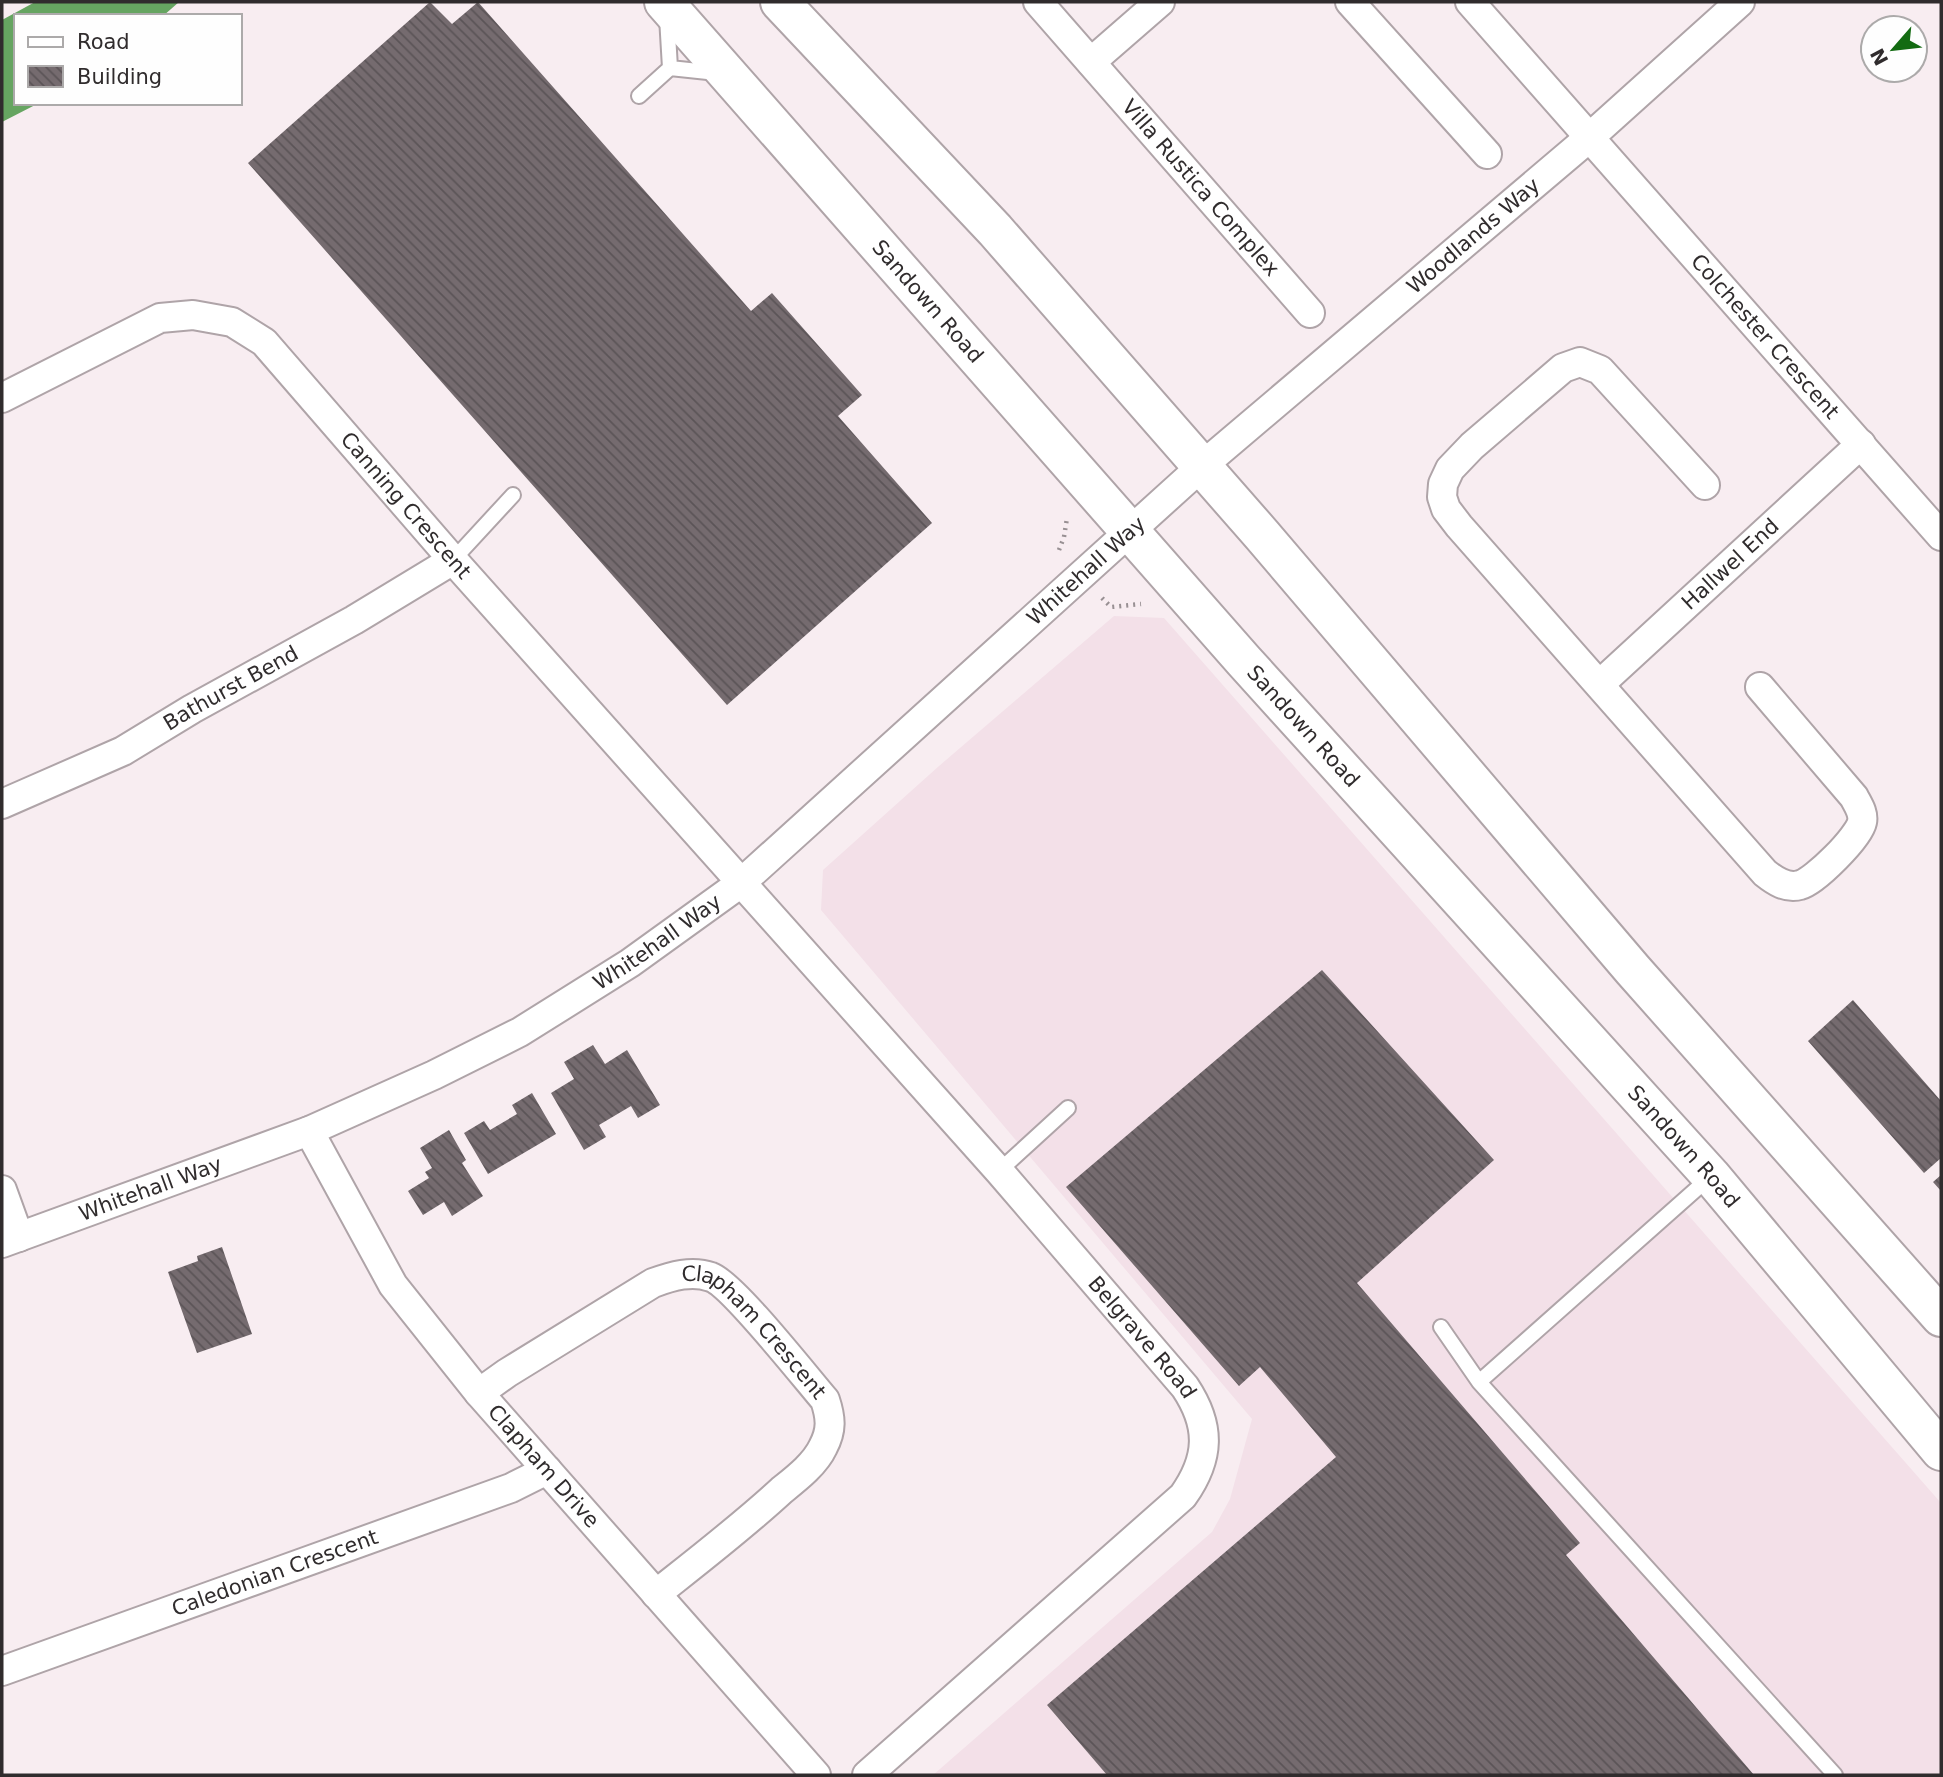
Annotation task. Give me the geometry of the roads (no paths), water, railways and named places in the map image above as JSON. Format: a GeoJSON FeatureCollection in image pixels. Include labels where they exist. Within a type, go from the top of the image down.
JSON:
{"type":"FeatureCollection","features":[{"type":"Feature","properties":{"kind":"main road"},"geometry":{"type":"LineString","coordinates":[[780,2],[956,186],[1202,466],[1616,950],[1941,1317]]}},
{"type":"Feature","properties":{"kind":"main road","name":"Sandown Road"},"geometry":{"type":"LineString","coordinates":[[666,3],[1380,812],[1711,1176],[1941,1451]]}},
{"type":"Feature","properties":{"kind":"street","name":"Villa Rustica Complex"},"geometry":{"type":"LineString","coordinates":[[1038,2],[1310,313]]}},
{"type":"Feature","properties":{"kind":"street"},"geometry":{"type":"LineString","coordinates":[[1091,62],[1160,2]]}},
{"type":"Feature","properties":{"kind":"street"},"geometry":{"type":"LineString","coordinates":[[1350,2],[1486,154]]}},
{"type":"Feature","properties":{"kind":"street","name":"Colchester Crescent"},"geometry":{"type":"LineString","coordinates":[[1470,2],[1941,536]]}},
{"type":"Feature","properties":{"kind":"street","name":"Woodlands Way"},"geometry":{"type":"LineString","coordinates":[[1202,466],[1590,137],[1740,2]]}},
{"type":"Feature","properties":{"kind":"street","name":"Canning Crescent"},"geometry":{"type":"LineString","coordinates":[[2,398],[160,318],[193,314],[232,322],[264,342],[741,883]]}},
{"type":"Feature","properties":{"kind":"street"},"geometry":{"type":"LineString","coordinates":[[1705,485],[1600,370],[1580,362],[1563,368],[1472,446],[1450,469],[1443,484],[1442,496],[1446,509],[1459,526],[1765,873],[1780,883],[1799,885],[1809,882],[1850,842],[1858,832],[1863,814],[1854,796],[1760,687]]}},
{"type":"Feature","properties":{"kind":"street","name":"Hallwel End"},"geometry":{"type":"LineString","coordinates":[[1600,684],[1861,444]]}},
{"type":"Feature","properties":{"kind":"street","name":"Whitehall Way"},"geometry":{"type":"LineString","coordinates":[[10,1240],[309,1131],[434,1075],[520,1032],[630,963],[741,883],[1202,466]]}},
{"type":"Feature","properties":{"kind":"street","name":"Bathurst Bend"},"geometry":{"type":"LineString","coordinates":[[2,804],[124,751],[192,709],[354,620],[453,559]]}},
{"type":"Feature","properties":{"kind":"street","name":"Belgrave Road"},"geometry":{"type":"LineString","coordinates":[[741,883],[999,1171],[1185,1387],[1202,1419],[1204,1445],[1198,1475],[1183,1496],[867,1775]]}},
{"type":"Feature","properties":{"kind":"street","name":"Clapham Drive"},"geometry":{"type":"LineString","coordinates":[[309,1131],[393,1284],[479,1393],[816,1775]]}},
{"type":"Feature","properties":{"kind":"street"},"geometry":{"type":"LineString","coordinates":[[2,1190],[10,1240]]}},
{"type":"Feature","properties":{"kind":"street","name":"Clapham Crescent"},"geometry":{"type":"LineString","coordinates":[[479,1393],[653,1283],[676,1275],[714,1277],[745,1307],[825,1400],[830,1416],[829,1435],[822,1450],[806,1469],[759,1511],[656,1594]]}},
{"type":"Feature","properties":{"kind":"street","name":"Caledonian Crescent"},"geometry":{"type":"LineString","coordinates":[[2,1671],[511,1488],[547,1470]]}},
{"type":"Feature","properties":{"kind":"lane"},"geometry":{"type":"LineString","coordinates":[[666,3],[670,68]]}},
{"type":"Feature","properties":{"kind":"lane"},"geometry":{"type":"LineString","coordinates":[[639,96],[670,68],[730,75]]}},
{"type":"Feature","properties":{"kind":"lane"},"geometry":{"type":"LineString","coordinates":[[453,559],[513,495]]}},
{"type":"Feature","properties":{"kind":"lane"},"geometry":{"type":"LineString","coordinates":[[999,1171],[1068,1108]]}},
{"type":"Feature","properties":{"kind":"lane"},"geometry":{"type":"LineString","coordinates":[[1479,1382],[1711,1176]]}},
{"type":"Feature","properties":{"kind":"lane"},"geometry":{"type":"LineString","coordinates":[[1441,1327],[1479,1382],[1835,1775]]}}]}
